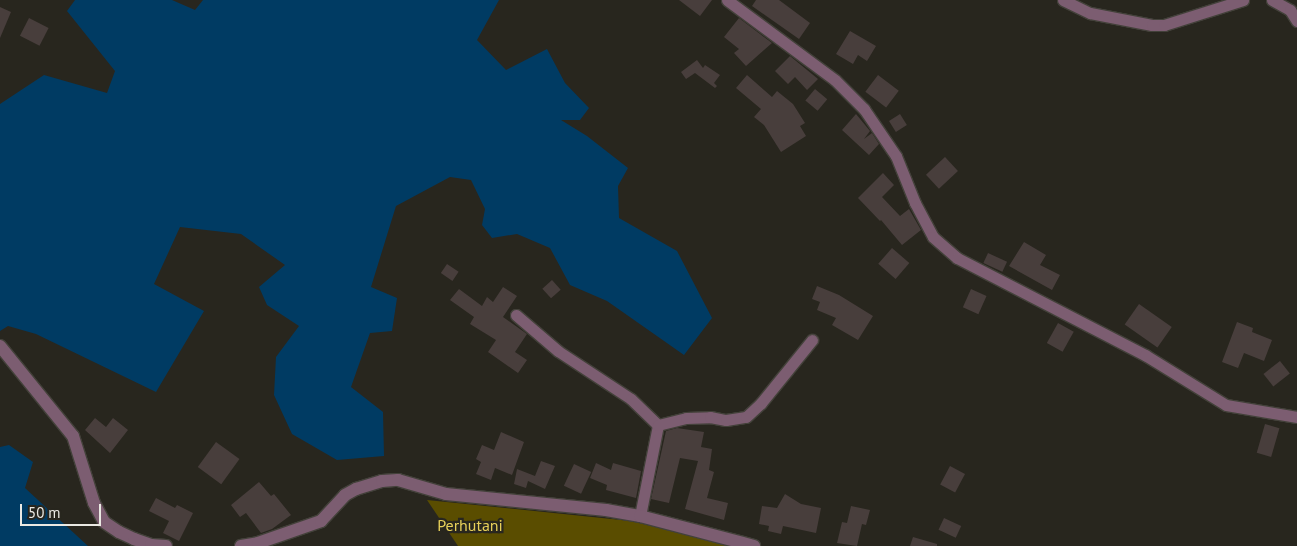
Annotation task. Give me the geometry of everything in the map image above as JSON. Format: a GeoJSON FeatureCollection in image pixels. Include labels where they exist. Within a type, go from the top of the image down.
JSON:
{"type":"FeatureCollection","features":[{"type":"Feature","properties":{"kind":"street"},"geometry":{"type":"LineString","coordinates":[[727,0],[836,80],[864,110],[896,156],[933,237],[957,258],[1145,355],[1226,405],[1297,417]]}},
{"type":"Feature","properties":{"kind":"street"},"geometry":{"type":"LineString","coordinates":[[1063,0],[1090,13],[1152,25],[1164,25],[1243,0]]}},
{"type":"Feature","properties":{"kind":"street"},"geometry":{"type":"LineString","coordinates":[[1272,0],[1290,10],[1297,21]]}},
{"type":"Feature","properties":{"kind":"street"},"geometry":{"type":"LineString","coordinates":[[516,315],[558,351],[631,399],[658,425]]}},
{"type":"Feature","properties":{"kind":"street"},"geometry":{"type":"LineString","coordinates":[[658,425],[686,418],[710,417],[726,420],[746,417],[761,403],[812,340]]}},
{"type":"Feature","properties":{"kind":"street"},"geometry":{"type":"LineString","coordinates":[[0,346],[73,436],[94,504],[104,522],[134,539],[150,545],[166,546]]}},
{"type":"Feature","properties":{"kind":"street"},"geometry":{"type":"LineString","coordinates":[[640,516],[658,425]]}},
{"type":"Feature","properties":{"kind":"street"},"geometry":{"type":"LineString","coordinates":[[241,546],[258,543],[321,521],[345,495],[356,489],[390,481],[409,482],[446,494],[606,510],[640,516],[754,546]]}},
{"type":"Feature","properties":{"kind":"green space","name":"Perhutani"},"geometry":{"type":"Polygon","coordinates":[[[427,500],[631,521],[732,546],[458,546],[427,500]]]}},
{"type":"Feature","properties":{"kind":"water"},"geometry":{"type":"Polygon","coordinates":[[[75,0],[172,0],[195,10],[203,0],[499,0],[477,40],[506,70],[547,49],[565,83],[589,108],[580,120],[561,120],[587,136],[628,168],[618,186],[619,218],[677,251],[712,318],[684,355],[607,301],[570,285],[550,248],[517,234],[492,238],[482,225],[485,209],[471,180],[450,177],[396,206],[371,287],[397,298],[392,331],[370,333],[351,387],[383,412],[384,456],[337,460],[292,434],[274,395],[276,357],[299,326],[267,305],[259,287],[285,265],[241,234],[180,227],[154,284],[204,311],[156,392],[36,334],[8,326],[0,331],[0,104],[44,75],[107,93],[115,71],[67,11],[75,0]]]}},
{"type":"Feature","properties":{"kind":"water"},"geometry":{"type":"Polygon","coordinates":[[[9,445],[33,462],[25,488],[88,546],[0,546],[0,447],[9,445]]]}},
{"type":"Feature","properties":{"kind":"building"},"geometry":{"type":"Polygon","coordinates":[[[679,0],[712,0],[700,16],[679,0]]]}},
{"type":"Feature","properties":{"kind":"building"},"geometry":{"type":"Polygon","coordinates":[[[756,0],[779,0],[810,23],[799,39],[752,6],[756,0]]]}},
{"type":"Feature","properties":{"kind":"building"},"geometry":{"type":"Polygon","coordinates":[[[0,7],[11,12],[0,38],[0,7]]]}},
{"type":"Feature","properties":{"kind":"building"},"geometry":{"type":"Polygon","coordinates":[[[29,18],[49,28],[40,46],[20,36],[29,18]]]}},
{"type":"Feature","properties":{"kind":"building"},"geometry":{"type":"Polygon","coordinates":[[[739,18],[772,43],[746,66],[734,53],[739,49],[724,37],[739,18]]]}},
{"type":"Feature","properties":{"kind":"building"},"geometry":{"type":"Polygon","coordinates":[[[850,31],[876,46],[867,61],[858,55],[853,64],[836,54],[850,31]]]}},
{"type":"Feature","properties":{"kind":"building"},"geometry":{"type":"Polygon","coordinates":[[[790,56],[818,79],[807,90],[795,77],[788,84],[775,71],[790,56]]]}},
{"type":"Feature","properties":{"kind":"building"},"geometry":{"type":"Polygon","coordinates":[[[697,60],[703,68],[705,65],[720,75],[714,83],[717,86],[715,88],[695,73],[686,79],[681,72],[697,60]]]}},
{"type":"Feature","properties":{"kind":"building"},"geometry":{"type":"Polygon","coordinates":[[[747,75],[772,97],[777,91],[793,104],[805,123],[800,126],[806,136],[781,152],[764,125],[754,117],[761,109],[736,88],[747,75]]]}},
{"type":"Feature","properties":{"kind":"building"},"geometry":{"type":"Polygon","coordinates":[[[878,75],[899,91],[886,107],[865,92],[878,75]]]}},
{"type":"Feature","properties":{"kind":"building"},"geometry":{"type":"Polygon","coordinates":[[[815,89],[827,99],[818,111],[805,100],[815,89]]]}},
{"type":"Feature","properties":{"kind":"building"},"geometry":{"type":"Polygon","coordinates":[[[856,114],[870,131],[864,139],[872,133],[879,144],[869,155],[842,130],[856,114]]]}},
{"type":"Feature","properties":{"kind":"building"},"geometry":{"type":"Polygon","coordinates":[[[900,114],[907,125],[896,132],[889,121],[900,114]]]}},
{"type":"Feature","properties":{"kind":"building"},"geometry":{"type":"Polygon","coordinates":[[[945,157],[958,171],[939,189],[926,175],[945,157]]]}},
{"type":"Feature","properties":{"kind":"building"},"geometry":{"type":"Polygon","coordinates":[[[883,173],[894,185],[882,197],[900,216],[909,209],[921,230],[902,245],[881,220],[858,198],[883,173]]]}},
{"type":"Feature","properties":{"kind":"building"},"geometry":{"type":"Polygon","coordinates":[[[1024,242],[1046,255],[1040,265],[1060,275],[1052,290],[1009,266],[1024,242]]]}},
{"type":"Feature","properties":{"kind":"building"},"geometry":{"type":"Polygon","coordinates":[[[892,248],[909,263],[896,279],[878,264],[892,248]]]}},
{"type":"Feature","properties":{"kind":"building"},"geometry":{"type":"Polygon","coordinates":[[[988,253],[1007,262],[1002,272],[983,263],[988,253]]]}},
{"type":"Feature","properties":{"kind":"building"},"geometry":{"type":"Polygon","coordinates":[[[447,264],[459,272],[452,281],[441,273],[447,264]]]}},
{"type":"Feature","properties":{"kind":"building"},"geometry":{"type":"Polygon","coordinates":[[[552,280],[561,290],[551,298],[542,289],[552,280]]]}},
{"type":"Feature","properties":{"kind":"building"},"geometry":{"type":"Polygon","coordinates":[[[817,286],[839,295],[873,316],[858,340],[832,325],[836,318],[817,310],[820,302],[812,299],[817,286]]]}},
{"type":"Feature","properties":{"kind":"building"},"geometry":{"type":"Polygon","coordinates":[[[503,287],[517,296],[503,317],[527,334],[515,352],[527,360],[518,373],[488,352],[496,340],[470,324],[474,317],[450,300],[459,289],[482,306],[487,297],[493,302],[503,287]]]}},
{"type":"Feature","properties":{"kind":"building"},"geometry":{"type":"Polygon","coordinates":[[[971,289],[987,296],[978,314],[963,307],[971,289]]]}},
{"type":"Feature","properties":{"kind":"building"},"geometry":{"type":"Polygon","coordinates":[[[1139,304],[1172,327],[1157,347],[1125,324],[1139,304]]]}},
{"type":"Feature","properties":{"kind":"building"},"geometry":{"type":"Polygon","coordinates":[[[1237,322],[1253,328],[1252,332],[1272,340],[1264,361],[1244,353],[1238,368],[1222,362],[1237,322]]]}},
{"type":"Feature","properties":{"kind":"building"},"geometry":{"type":"Polygon","coordinates":[[[1058,323],[1074,332],[1063,352],[1047,343],[1058,323]]]}},
{"type":"Feature","properties":{"kind":"building"},"geometry":{"type":"Polygon","coordinates":[[[1280,361],[1290,374],[1273,387],[1263,374],[1280,361]]]}},
{"type":"Feature","properties":{"kind":"building"},"geometry":{"type":"Polygon","coordinates":[[[95,418],[106,427],[113,418],[128,430],[110,453],[85,430],[95,418]]]}},
{"type":"Feature","properties":{"kind":"building"},"geometry":{"type":"Polygon","coordinates":[[[1265,424],[1279,428],[1271,457],[1257,453],[1265,424]]]}},
{"type":"Feature","properties":{"kind":"building"},"geometry":{"type":"Polygon","coordinates":[[[677,428],[704,432],[701,447],[712,449],[709,470],[714,472],[707,498],[728,503],[724,520],[685,509],[698,461],[680,458],[669,503],[651,499],[666,431],[677,428]]]}},
{"type":"Feature","properties":{"kind":"building"},"geometry":{"type":"Polygon","coordinates":[[[501,432],[524,442],[512,475],[495,468],[491,480],[476,474],[481,462],[476,459],[482,445],[494,450],[501,432]]]}},
{"type":"Feature","properties":{"kind":"building"},"geometry":{"type":"Polygon","coordinates":[[[216,442],[239,459],[221,484],[198,467],[216,442]]]}},
{"type":"Feature","properties":{"kind":"building"},"geometry":{"type":"Polygon","coordinates":[[[541,461],[555,466],[545,489],[528,481],[526,488],[514,484],[517,469],[535,476],[541,461]]]}},
{"type":"Feature","properties":{"kind":"building"},"geometry":{"type":"Polygon","coordinates":[[[596,463],[611,470],[613,463],[641,471],[636,498],[606,490],[607,485],[590,478],[596,463]]]}},
{"type":"Feature","properties":{"kind":"building"},"geometry":{"type":"Polygon","coordinates":[[[574,464],[591,472],[581,494],[564,486],[574,464]]]}},
{"type":"Feature","properties":{"kind":"building"},"geometry":{"type":"Polygon","coordinates":[[[950,466],[965,474],[955,493],[940,485],[950,466]]]}},
{"type":"Feature","properties":{"kind":"building"},"geometry":{"type":"Polygon","coordinates":[[[259,482],[271,496],[274,494],[291,515],[272,529],[261,533],[246,513],[240,517],[231,505],[259,482]]]}},
{"type":"Feature","properties":{"kind":"building"},"geometry":{"type":"Polygon","coordinates":[[[785,494],[801,504],[821,508],[816,533],[783,526],[781,534],[768,531],[769,526],[759,524],[762,506],[777,508],[785,494]]]}},
{"type":"Feature","properties":{"kind":"building"},"geometry":{"type":"Polygon","coordinates":[[[156,498],[175,508],[177,505],[193,513],[179,541],[163,533],[169,521],[149,511],[156,498]]]}},
{"type":"Feature","properties":{"kind":"building"},"geometry":{"type":"Polygon","coordinates":[[[851,506],[870,510],[866,525],[862,524],[857,546],[837,543],[842,522],[847,523],[851,506]]]}},
{"type":"Feature","properties":{"kind":"building"},"geometry":{"type":"Polygon","coordinates":[[[944,518],[961,526],[956,538],[939,530],[944,518]]]}},
{"type":"Feature","properties":{"kind":"building"},"geometry":{"type":"Polygon","coordinates":[[[913,537],[937,544],[937,546],[910,546],[913,537]]]}}]}
